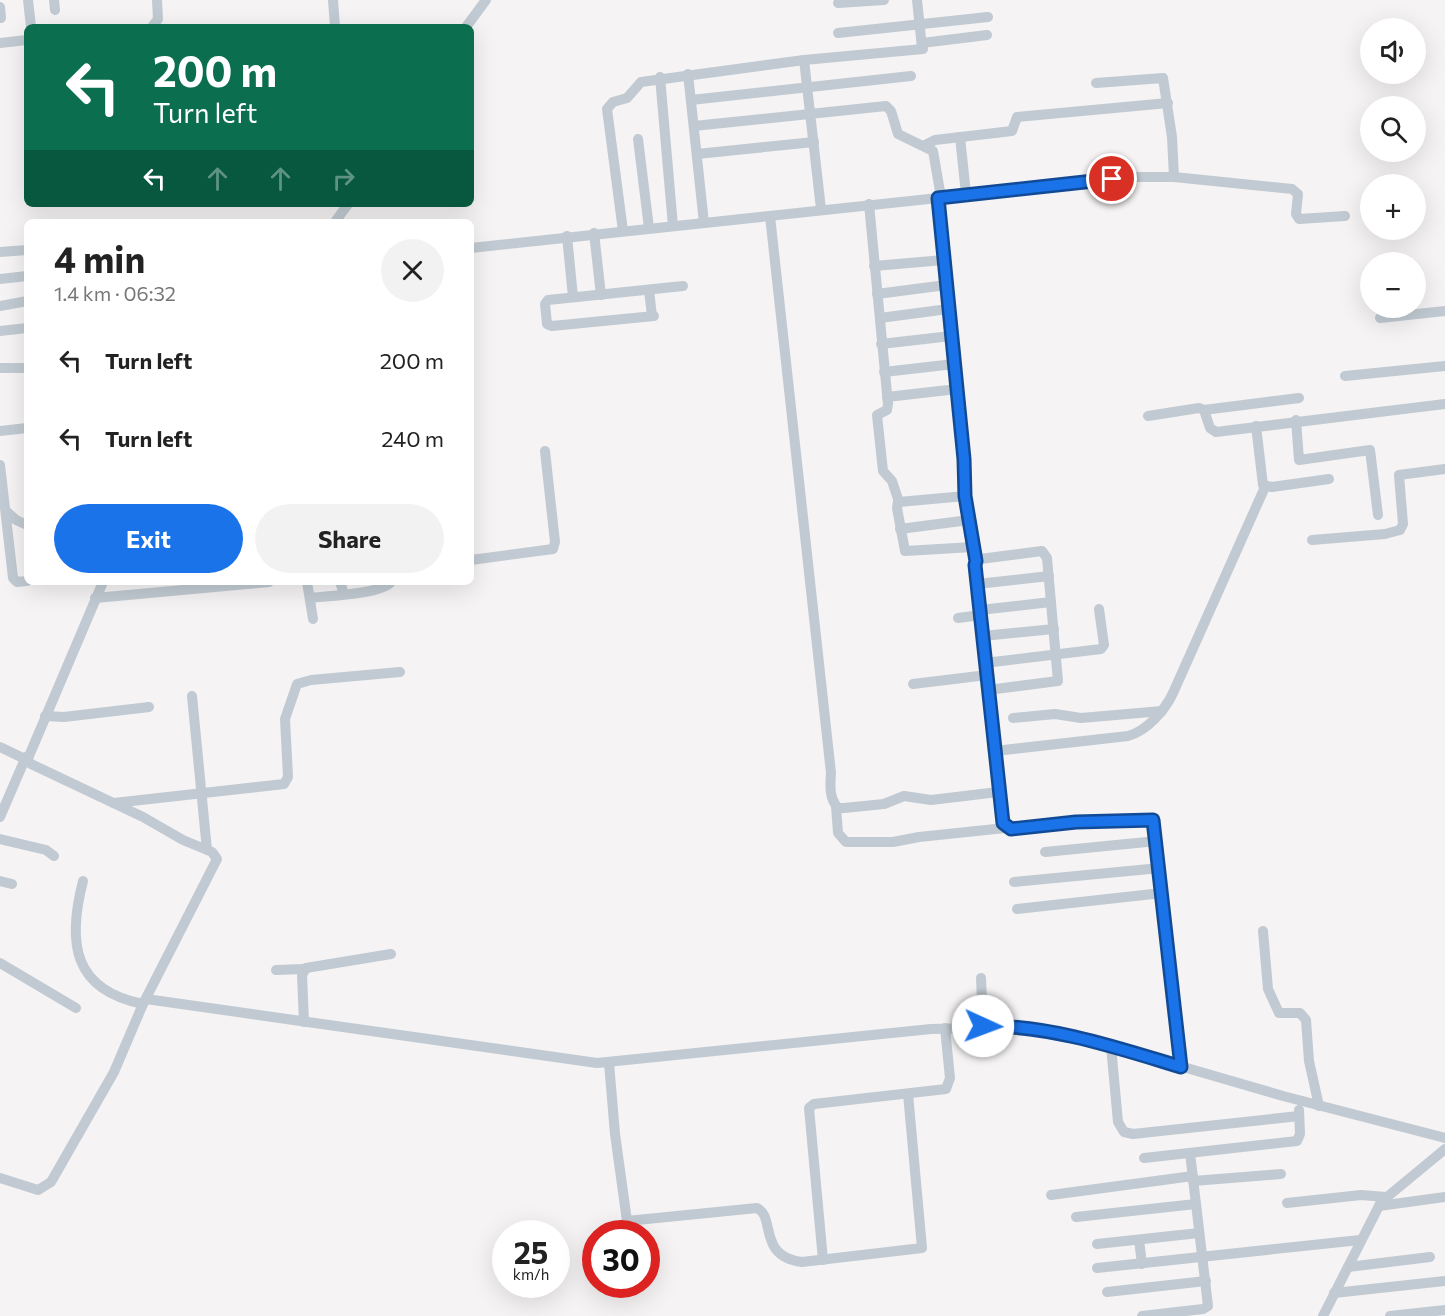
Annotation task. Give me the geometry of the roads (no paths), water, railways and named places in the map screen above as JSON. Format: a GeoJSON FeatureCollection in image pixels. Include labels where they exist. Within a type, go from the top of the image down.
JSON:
{"type":"FeatureCollection","features":[{"type":"Feature","properties":{"kind":"street"},"geometry":{"type":"LineString","coordinates":[[28,0],[31,24]]}},
{"type":"Feature","properties":{"kind":"street"},"geometry":{"type":"LineString","coordinates":[[155,24],[157,0]]}},
{"type":"Feature","properties":{"kind":"street"},"geometry":{"type":"LineString","coordinates":[[333,0],[335,24]]}},
{"type":"Feature","properties":{"kind":"street"},"geometry":{"type":"LineString","coordinates":[[468,24],[486,0]]}},
{"type":"Feature","properties":{"kind":"street"},"geometry":{"type":"LineString","coordinates":[[838,3],[884,0]]}},
{"type":"Feature","properties":{"kind":"street"},"geometry":{"type":"LineString","coordinates":[[917,0],[922,49]]}},
{"type":"Feature","properties":{"kind":"street"},"geometry":{"type":"LineString","coordinates":[[838,33],[988,17]]}},
{"type":"Feature","properties":{"kind":"street"},"geometry":{"type":"LineString","coordinates":[[623,231],[607,109],[613,102],[627,98],[641,82],[660,77],[804,60],[922,49],[987,35]]}},
{"type":"Feature","properties":{"kind":"street"},"geometry":{"type":"LineString","coordinates":[[0,43],[24,40]]}},
{"type":"Feature","properties":{"kind":"street"},"geometry":{"type":"LineString","coordinates":[[804,60],[821,209]]}},
{"type":"Feature","properties":{"kind":"street"},"geometry":{"type":"LineString","coordinates":[[688,74],[704,223]]}},
{"type":"Feature","properties":{"kind":"street"},"geometry":{"type":"LineString","coordinates":[[691,100],[807,85],[912,76]]}},
{"type":"Feature","properties":{"kind":"street"},"geometry":{"type":"LineString","coordinates":[[660,77],[674,226]]}},
{"type":"Feature","properties":{"kind":"street"},"geometry":{"type":"LineString","coordinates":[[1095,83],[1161,77],[1165,82],[1168,103],[1174,177]]}},
{"type":"Feature","properties":{"kind":"street"},"geometry":{"type":"LineString","coordinates":[[925,146],[935,140],[1012,131],[1017,117],[1168,103]]}},
{"type":"Feature","properties":{"kind":"street"},"geometry":{"type":"LineString","coordinates":[[694,126],[886,106],[891,111],[898,135],[925,146],[935,155],[965,496],[976,561],[994,751],[1005,828]]}},
{"type":"Feature","properties":{"kind":"street"},"geometry":{"type":"LineString","coordinates":[[960,137],[966,194]]}},
{"type":"Feature","properties":{"kind":"street"},"geometry":{"type":"LineString","coordinates":[[638,139],[649,228]]}},
{"type":"Feature","properties":{"kind":"street"},"geometry":{"type":"LineString","coordinates":[[697,154],[814,142]]}},
{"type":"Feature","properties":{"kind":"street"},"geometry":{"type":"LineString","coordinates":[[474,248],[1134,177],[1174,177],[1292,189],[1298,194],[1296,214],[1299,219],[1345,216]]}},
{"type":"Feature","properties":{"kind":"street"},"geometry":{"type":"LineString","coordinates":[[869,204],[887,397],[887,410],[878,414],[877,417],[884,471],[892,481],[898,501],[902,547],[906,552],[973,547]]}},
{"type":"Feature","properties":{"kind":"street"},"geometry":{"type":"LineString","coordinates":[[770,216],[815,616],[831,773],[830,788],[836,806],[838,833],[846,842],[888,843],[1005,828],[1148,819],[1155,822],[1181,1067]]}},
{"type":"Feature","properties":{"kind":"street"},"geometry":{"type":"LineString","coordinates":[[594,233],[601,295]]}},
{"type":"Feature","properties":{"kind":"street"},"geometry":{"type":"LineString","coordinates":[[567,236],[573,297]]}},
{"type":"Feature","properties":{"kind":"street"},"geometry":{"type":"LineString","coordinates":[[0,252],[24,250]]}},
{"type":"Feature","properties":{"kind":"street"},"geometry":{"type":"LineString","coordinates":[[874,267],[944,260]]}},
{"type":"Feature","properties":{"kind":"street"},"geometry":{"type":"LineString","coordinates":[[0,279],[24,276]]}},
{"type":"Feature","properties":{"kind":"street"},"geometry":{"type":"LineString","coordinates":[[877,294],[946,285]]}},
{"type":"Feature","properties":{"kind":"street"},"geometry":{"type":"LineString","coordinates":[[649,290],[653,316],[549,326],[546,301],[683,286]]}},
{"type":"Feature","properties":{"kind":"street"},"geometry":{"type":"LineString","coordinates":[[0,306],[24,302]]}},
{"type":"Feature","properties":{"kind":"street"},"geometry":{"type":"LineString","coordinates":[[880,318],[948,309]]}},
{"type":"Feature","properties":{"kind":"street"},"geometry":{"type":"LineString","coordinates":[[1426,313],[1445,311]]}},
{"type":"Feature","properties":{"kind":"street"},"geometry":{"type":"LineString","coordinates":[[0,331],[24,328]]}},
{"type":"Feature","properties":{"kind":"street"},"geometry":{"type":"LineString","coordinates":[[881,344],[951,336]]}},
{"type":"Feature","properties":{"kind":"street"},"geometry":{"type":"LineString","coordinates":[[884,372],[954,364]]}},
{"type":"Feature","properties":{"kind":"street"},"geometry":{"type":"LineString","coordinates":[[1345,376],[1445,366]]}},
{"type":"Feature","properties":{"kind":"street"},"geometry":{"type":"LineString","coordinates":[[0,368],[24,368]]}},
{"type":"Feature","properties":{"kind":"street"},"geometry":{"type":"LineString","coordinates":[[887,397],[957,389]]}},
{"type":"Feature","properties":{"kind":"street"},"geometry":{"type":"LineString","coordinates":[[1148,416],[1195,408],[1204,410],[1299,398]]}},
{"type":"Feature","properties":{"kind":"street"},"geometry":{"type":"LineString","coordinates":[[1204,410],[1210,428],[1216,432],[1296,420],[1445,404]]}},
{"type":"Feature","properties":{"kind":"street"},"geometry":{"type":"LineString","coordinates":[[1296,420],[1299,460],[1370,450],[1378,515]]}},
{"type":"Feature","properties":{"kind":"street"},"geometry":{"type":"LineString","coordinates":[[1256,426],[1261,479],[1265,487]]}},
{"type":"Feature","properties":{"kind":"street"},"geometry":{"type":"LineString","coordinates":[[0,431],[24,428]]}},
{"type":"Feature","properties":{"kind":"street"},"geometry":{"type":"LineString","coordinates":[[474,560],[553,549],[555,542],[545,451]]}},
{"type":"Feature","properties":{"kind":"street"},"geometry":{"type":"LineString","coordinates":[[0,465],[6,511],[5,556],[15,581],[24,581]]}},
{"type":"Feature","properties":{"kind":"street"},"geometry":{"type":"LineString","coordinates":[[1312,540],[1400,530],[1403,524],[1399,475],[1445,469]]}},
{"type":"Feature","properties":{"kind":"street"},"geometry":{"type":"LineString","coordinates":[[1265,487],[1329,479]]}},
{"type":"Feature","properties":{"kind":"street"},"geometry":{"type":"LineString","coordinates":[[994,751],[1128,736],[1140,731],[1162,711],[1173,693],[1265,487]]}},
{"type":"Feature","properties":{"kind":"street"},"geometry":{"type":"LineString","coordinates":[[898,501],[965,496]]}},
{"type":"Feature","properties":{"kind":"street"},"geometry":{"type":"LineString","coordinates":[[6,511],[24,524]]}},
{"type":"Feature","properties":{"kind":"street"},"geometry":{"type":"LineString","coordinates":[[900,529],[969,520]]}},
{"type":"Feature","properties":{"kind":"street"},"geometry":{"type":"LineString","coordinates":[[976,561],[1042,551],[1047,558],[1057,655],[1059,678],[1056,682],[988,690]]}},
{"type":"Feature","properties":{"kind":"street"},"geometry":{"type":"LineString","coordinates":[[977,584],[1049,576]]}},
{"type":"Feature","properties":{"kind":"street"},"geometry":{"type":"LineString","coordinates":[[0,817],[102,585]]}},
{"type":"Feature","properties":{"kind":"street"},"geometry":{"type":"LineString","coordinates":[[95,598],[148,587],[194,585]]}},
{"type":"Feature","properties":{"kind":"street"},"geometry":{"type":"LineString","coordinates":[[308,585],[313,620]]}},
{"type":"Feature","properties":{"kind":"street"},"geometry":{"type":"LineString","coordinates":[[341,585],[344,594]]}},
{"type":"Feature","properties":{"kind":"street"},"geometry":{"type":"LineString","coordinates":[[310,598],[388,585]]}},
{"type":"Feature","properties":{"kind":"street"},"geometry":{"type":"LineString","coordinates":[[958,618],[980,612],[1051,602]]}},
{"type":"Feature","properties":{"kind":"street"},"geometry":{"type":"LineString","coordinates":[[985,663],[1057,655],[1104,646],[1099,609]]}},
{"type":"Feature","properties":{"kind":"street"},"geometry":{"type":"LineString","coordinates":[[983,636],[1054,629]]}},
{"type":"Feature","properties":{"kind":"street"},"geometry":{"type":"LineString","coordinates":[[114,803],[286,783],[288,777],[285,719],[297,684],[336,677],[400,672]]}},
{"type":"Feature","properties":{"kind":"street"},"geometry":{"type":"LineString","coordinates":[[913,684],[987,675]]}},
{"type":"Feature","properties":{"kind":"street"},"geometry":{"type":"LineString","coordinates":[[192,696],[207,850]]}},
{"type":"Feature","properties":{"kind":"street"},"geometry":{"type":"LineString","coordinates":[[45,716],[64,717],[149,707]]}},
{"type":"Feature","properties":{"kind":"street"},"geometry":{"type":"LineString","coordinates":[[1014,718],[1055,714],[1081,717],[1162,711]]}},
{"type":"Feature","properties":{"kind":"street"},"geometry":{"type":"LineString","coordinates":[[0,747],[207,850],[217,859],[145,1001],[114,1072],[51,1182],[38,1190],[0,1178]]}},
{"type":"Feature","properties":{"kind":"street"},"geometry":{"type":"LineString","coordinates":[[836,806],[841,808],[879,805],[904,796],[931,800],[999,792]]}},
{"type":"Feature","properties":{"kind":"street"},"geometry":{"type":"LineString","coordinates":[[0,839],[46,850],[54,856]]}},
{"type":"Feature","properties":{"kind":"street"},"geometry":{"type":"LineString","coordinates":[[1045,852],[1157,841]]}},
{"type":"Feature","properties":{"kind":"street"},"geometry":{"type":"LineString","coordinates":[[1014,882],[1160,868]]}},
{"type":"Feature","properties":{"kind":"street"},"geometry":{"type":"LineString","coordinates":[[0,881],[12,884]]}},
{"type":"Feature","properties":{"kind":"street"},"geometry":{"type":"LineString","coordinates":[[83,881],[77,930],[80,958],[85,972],[103,991],[145,1001],[207,1006],[559,1059],[609,1063],[945,1028],[1012,1027],[1111,1046],[1319,1106],[1445,1138]]}},
{"type":"Feature","properties":{"kind":"street"},"geometry":{"type":"LineString","coordinates":[[1017,909],[1162,892]]}},
{"type":"Feature","properties":{"kind":"street"},"geometry":{"type":"LineString","coordinates":[[1263,931],[1271,1000],[1279,1013],[1300,1013],[1306,1020],[1310,1069],[1319,1106]]}},
{"type":"Feature","properties":{"kind":"street"},"geometry":{"type":"LineString","coordinates":[[276,970],[304,969],[391,954]]}},
{"type":"Feature","properties":{"kind":"street"},"geometry":{"type":"LineString","coordinates":[[0,963],[76,1008]]}},
{"type":"Feature","properties":{"kind":"street"},"geometry":{"type":"LineString","coordinates":[[304,969],[302,975],[304,1022]]}},
{"type":"Feature","properties":{"kind":"street"},"geometry":{"type":"LineString","coordinates":[[981,978],[983,1026]]}},
{"type":"Feature","properties":{"kind":"street"},"geometry":{"type":"LineString","coordinates":[[823,1260],[809,1108],[814,1104],[942,1090],[949,1086],[945,1028]]}},
{"type":"Feature","properties":{"kind":"street"},"geometry":{"type":"LineString","coordinates":[[1111,1046],[1118,1122],[1122,1130],[1128,1133],[1299,1116]]}},
{"type":"Feature","properties":{"kind":"street"},"geometry":{"type":"LineString","coordinates":[[609,1063],[622,1195],[627,1221],[758,1208],[764,1214],[770,1242],[780,1253],[797,1261],[922,1248],[908,1094]]}},
{"type":"Feature","properties":{"kind":"street"},"geometry":{"type":"LineString","coordinates":[[1144,1158],[1297,1141],[1300,1137],[1301,1101]]}},
{"type":"Feature","properties":{"kind":"street"},"geometry":{"type":"LineString","coordinates":[[1323,1316],[1382,1201],[1445,1149]]}},
{"type":"Feature","properties":{"kind":"street"},"geometry":{"type":"LineString","coordinates":[[1142,1316],[1206,1308],[1209,1303],[1190,1153]]}},
{"type":"Feature","properties":{"kind":"street"},"geometry":{"type":"LineString","coordinates":[[1051,1195],[1193,1179],[1281,1174]]}},
{"type":"Feature","properties":{"kind":"street"},"geometry":{"type":"LineString","coordinates":[[1287,1203],[1361,1195],[1382,1201],[1445,1197]]}},
{"type":"Feature","properties":{"kind":"street"},"geometry":{"type":"LineString","coordinates":[[1076,1217],[1196,1204]]}},
{"type":"Feature","properties":{"kind":"street"},"geometry":{"type":"LineString","coordinates":[[1097,1244],[1199,1233]]}},
{"type":"Feature","properties":{"kind":"street"},"geometry":{"type":"LineString","coordinates":[[1139,1240],[1142,1264]]}},
{"type":"Feature","properties":{"kind":"street"},"geometry":{"type":"LineString","coordinates":[[1097,1268],[1360,1240]]}},
{"type":"Feature","properties":{"kind":"street"},"geometry":{"type":"LineString","coordinates":[[1348,1267],[1430,1257]]}},
{"type":"Feature","properties":{"kind":"street"},"geometry":{"type":"LineString","coordinates":[[1107,1292],[1206,1281]]}},
{"type":"Feature","properties":{"kind":"street"},"geometry":{"type":"LineString","coordinates":[[1334,1293],[1445,1281]]}},
{"type":"Feature","properties":{"kind":"street"},"geometry":{"type":"LineString","coordinates":[[1390,1316],[1445,1310]]}}]}
